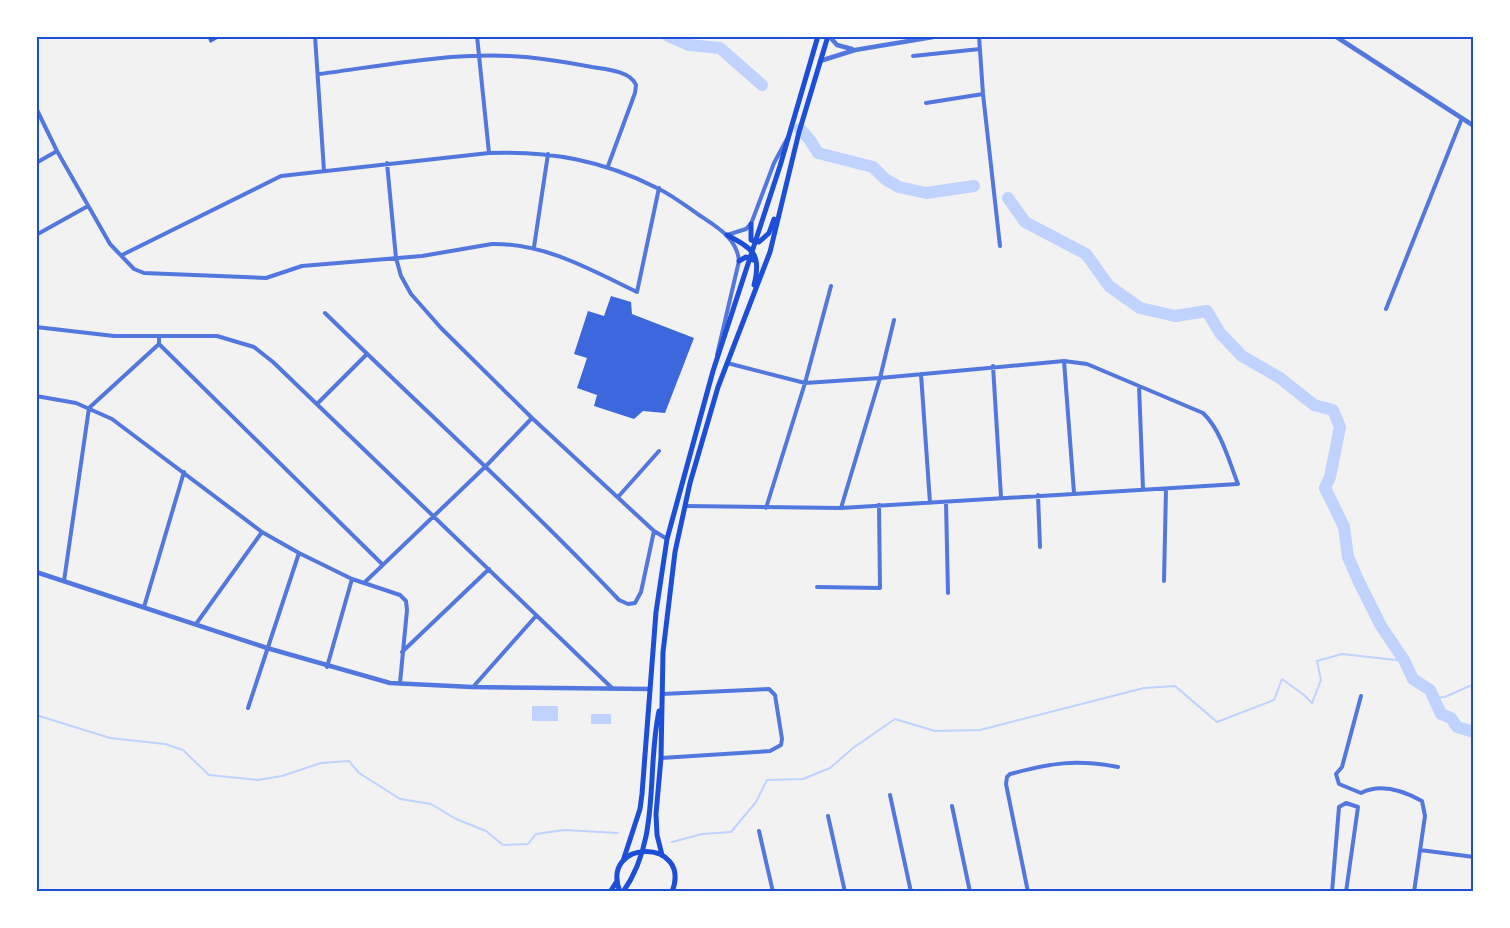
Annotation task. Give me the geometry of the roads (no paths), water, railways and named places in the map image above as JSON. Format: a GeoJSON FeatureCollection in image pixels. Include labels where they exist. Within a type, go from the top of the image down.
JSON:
{"type":"FeatureCollection","features":[{"type":"Feature","properties":{"kind":"main road"},"geometry":{"type":"LineString","coordinates":[[610,892],[617,881],[618,870],[640,808],[656,612],[667,540],[717,362],[819,36]]}},
{"type":"Feature","properties":{"kind":"main road"},"geometry":{"type":"LineString","coordinates":[[662,855],[656,824],[667,610],[675,552],[685,506],[726,363],[770,252],[799,132],[829,36]]}},
{"type":"Feature","properties":{"kind":"main road"},"geometry":{"type":"LineString","coordinates":[[751,224],[751,240],[759,242],[763,240],[769,233],[783,193]]}},
{"type":"Feature","properties":{"kind":"main road"},"geometry":{"type":"LineString","coordinates":[[727,235],[747,247],[756,256],[758,269],[751,301]]}},
{"type":"Feature","properties":{"kind":"main road"},"geometry":{"type":"LineString","coordinates":[[739,261],[746,257],[757,262]]}},
{"type":"Feature","properties":{"kind":"main road"},"geometry":{"type":"LineString","coordinates":[[622,892],[636,871],[645,845],[656,726],[662,697]]}},
{"type":"Feature","properties":{"kind":"main road"},"geometry":{"type":"LineString","coordinates":[[623,861],[642,850],[662,855],[670,863],[674,873],[675,884],[672,892]]}},
{"type":"Feature","properties":{"kind":"main road"},"geometry":{"type":"LineString","coordinates":[[617,881],[622,892]]}},
{"type":"Feature","properties":{"kind":"street"},"geometry":{"type":"LineString","coordinates":[[315,36],[324,171]]}},
{"type":"Feature","properties":{"kind":"street"},"geometry":{"type":"LineString","coordinates":[[477,36],[489,153]]}},
{"type":"Feature","properties":{"kind":"street"},"geometry":{"type":"LineString","coordinates":[[829,36],[837,45],[855,50]]}},
{"type":"Feature","properties":{"kind":"street"},"geometry":{"type":"LineString","coordinates":[[820,62],[855,50],[939,36]]}},
{"type":"Feature","properties":{"kind":"street"},"geometry":{"type":"LineString","coordinates":[[979,36],[1000,246]]}},
{"type":"Feature","properties":{"kind":"street"},"geometry":{"type":"LineString","coordinates":[[1335,36],[1474,126]]}},
{"type":"Feature","properties":{"kind":"street"},"geometry":{"type":"LineString","coordinates":[[913,56],[980,49]]}},
{"type":"Feature","properties":{"kind":"street"},"geometry":{"type":"LineString","coordinates":[[319,74],[450,57],[480,56],[546,58],[631,77],[635,82],[635,93],[608,166]]}},
{"type":"Feature","properties":{"kind":"street"},"geometry":{"type":"LineString","coordinates":[[926,103],[983,94]]}},
{"type":"Feature","properties":{"kind":"street"},"geometry":{"type":"LineString","coordinates":[[36,108],[57,151],[110,244],[134,269],[144,273],[266,278],[302,266],[422,256],[492,244],[534,247],[581,265],[637,292],[659,188]]}},
{"type":"Feature","properties":{"kind":"street"},"geometry":{"type":"LineString","coordinates":[[1386,309],[1462,118]]}},
{"type":"Feature","properties":{"kind":"street"},"geometry":{"type":"LineString","coordinates":[[727,235],[746,229],[751,224],[774,162],[789,135]]}},
{"type":"Feature","properties":{"kind":"street"},"geometry":{"type":"LineString","coordinates":[[36,163],[57,151]]}},
{"type":"Feature","properties":{"kind":"street"},"geometry":{"type":"LineString","coordinates":[[121,255],[281,176],[489,153],[548,154],[608,166],[659,188],[727,235],[738,254],[739,261],[721,332],[717,362]]}},
{"type":"Feature","properties":{"kind":"street"},"geometry":{"type":"LineString","coordinates":[[534,247],[548,154]]}},
{"type":"Feature","properties":{"kind":"street"},"geometry":{"type":"LineString","coordinates":[[387,163],[396,258],[401,276],[411,294],[441,328],[532,418],[654,531],[667,540]]}},
{"type":"Feature","properties":{"kind":"street"},"geometry":{"type":"LineString","coordinates":[[36,236],[88,206]]}},
{"type":"Feature","properties":{"kind":"street"},"geometry":{"type":"LineString","coordinates":[[766,508],[806,383],[831,286]]}},
{"type":"Feature","properties":{"kind":"street"},"geometry":{"type":"LineString","coordinates":[[326,313],[486,466],[619,600],[628,604],[635,603],[641,592],[654,531]]}},
{"type":"Feature","properties":{"kind":"street"},"geometry":{"type":"LineString","coordinates":[[841,508],[880,378],[894,320]]}},
{"type":"Feature","properties":{"kind":"street"},"geometry":{"type":"LineString","coordinates":[[36,327],[114,336],[159,338],[201,335],[243,342],[262,352],[612,687]]}},
{"type":"Feature","properties":{"kind":"street"},"geometry":{"type":"LineString","coordinates":[[159,338],[159,344],[382,564]]}},
{"type":"Feature","properties":{"kind":"street"},"geometry":{"type":"LineString","coordinates":[[64,581],[89,408],[159,344]]}},
{"type":"Feature","properties":{"kind":"street"},"geometry":{"type":"LineString","coordinates":[[317,405],[367,354]]}},
{"type":"Feature","properties":{"kind":"street"},"geometry":{"type":"LineString","coordinates":[[685,506],[841,508],[1238,484],[1210,419],[1203,413],[1087,364],[1064,360],[806,383],[726,363]]}},
{"type":"Feature","properties":{"kind":"street"},"geometry":{"type":"LineString","coordinates":[[1064,360],[1074,493]]}},
{"type":"Feature","properties":{"kind":"street"},"geometry":{"type":"LineString","coordinates":[[993,366],[1001,497]]}},
{"type":"Feature","properties":{"kind":"street"},"geometry":{"type":"LineString","coordinates":[[921,374],[930,503]]}},
{"type":"Feature","properties":{"kind":"street"},"geometry":{"type":"LineString","coordinates":[[1139,386],[1143,489]]}},
{"type":"Feature","properties":{"kind":"street"},"geometry":{"type":"LineString","coordinates":[[36,396],[89,408],[112,419],[262,532],[352,579],[400,595],[406,601],[399,684]]}},
{"type":"Feature","properties":{"kind":"street"},"geometry":{"type":"LineString","coordinates":[[364,583],[486,466],[532,418]]}},
{"type":"Feature","properties":{"kind":"street"},"geometry":{"type":"LineString","coordinates":[[618,497],[659,451]]}},
{"type":"Feature","properties":{"kind":"street"},"geometry":{"type":"LineString","coordinates":[[144,607],[184,472]]}},
{"type":"Feature","properties":{"kind":"street"},"geometry":{"type":"LineString","coordinates":[[1164,580],[1166,489]]}},
{"type":"Feature","properties":{"kind":"street"},"geometry":{"type":"LineString","coordinates":[[1038,495],[1040,547]]}},
{"type":"Feature","properties":{"kind":"street"},"geometry":{"type":"LineString","coordinates":[[946,502],[948,593]]}},
{"type":"Feature","properties":{"kind":"street"},"geometry":{"type":"LineString","coordinates":[[817,587],[880,588],[879,505]]}},
{"type":"Feature","properties":{"kind":"street"},"geometry":{"type":"LineString","coordinates":[[196,624],[262,532]]}},
{"type":"Feature","properties":{"kind":"street"},"geometry":{"type":"LineString","coordinates":[[248,708],[299,553]]}},
{"type":"Feature","properties":{"kind":"street"},"geometry":{"type":"LineString","coordinates":[[402,652],[489,569]]}},
{"type":"Feature","properties":{"kind":"street"},"geometry":{"type":"LineString","coordinates":[[36,572],[327,667],[399,684],[650,689]]}},
{"type":"Feature","properties":{"kind":"street"},"geometry":{"type":"LineString","coordinates":[[327,667],[352,579]]}},
{"type":"Feature","properties":{"kind":"street"},"geometry":{"type":"LineString","coordinates":[[472,687],[536,616]]}},
{"type":"Feature","properties":{"kind":"street"},"geometry":{"type":"LineString","coordinates":[[660,758],[770,751],[781,745],[782,739],[775,694],[769,689],[662,697]]}},
{"type":"Feature","properties":{"kind":"street"},"geometry":{"type":"LineString","coordinates":[[1361,696],[1342,766],[1336,774],[1339,784],[1361,793],[1372,787],[1398,791],[1422,801],[1425,816],[1414,892]]}},
{"type":"Feature","properties":{"kind":"street"},"geometry":{"type":"LineString","coordinates":[[1028,892],[1006,784],[1007,777],[1010,774],[1079,761],[1118,767]]}},
{"type":"Feature","properties":{"kind":"street"},"geometry":{"type":"LineString","coordinates":[[890,795],[911,892]]}},
{"type":"Feature","properties":{"kind":"street"},"geometry":{"type":"LineString","coordinates":[[1332,892],[1339,807],[1343,803],[1350,803],[1358,807],[1346,892]]}},
{"type":"Feature","properties":{"kind":"street"},"geometry":{"type":"LineString","coordinates":[[952,806],[970,892]]}},
{"type":"Feature","properties":{"kind":"street"},"geometry":{"type":"LineString","coordinates":[[828,816],[845,892]]}},
{"type":"Feature","properties":{"kind":"street"},"geometry":{"type":"LineString","coordinates":[[759,831],[773,892]]}},
{"type":"Feature","properties":{"kind":"street"},"geometry":{"type":"LineString","coordinates":[[1420,850],[1474,857]]}},
{"type":"Feature","properties":{"kind":"water"},"geometry":{"type":"Polygon","coordinates":[[[532,706],[558,706],[558,721],[532,721],[532,706]]]}},
{"type":"Feature","properties":{"kind":"water"},"geometry":{"type":"Polygon","coordinates":[[[591,714],[611,714],[611,724],[591,724],[591,714]]]}},
{"type":"Feature","properties":{"kind":"waterway"},"geometry":{"type":"LineString","coordinates":[[668,36],[689,45],[720,48],[762,85]]}},
{"type":"Feature","properties":{"kind":"waterway"},"geometry":{"type":"LineString","coordinates":[[800,129],[818,153],[873,167],[885,179],[899,187],[926,193],[974,186]]}},
{"type":"Feature","properties":{"kind":"waterway"},"geometry":{"type":"LineString","coordinates":[[1008,198],[1025,222],[1086,254],[1109,286],[1140,308],[1175,316],[1207,311],[1220,333],[1242,356],[1280,378],[1314,405],[1333,410],[1340,427],[1330,477],[1325,488],[1344,527],[1348,557],[1381,626],[1404,660],[1413,679],[1430,690],[1441,714],[1451,718],[1457,727],[1474,732]]}},
{"type":"Feature","properties":{"kind":"waterway"},"geometry":{"type":"LineString","coordinates":[[672,842],[702,834],[731,832],[756,802],[767,780],[803,779],[830,768],[853,748],[895,719],[935,731],[980,730],[1144,688],[1175,686],[1217,722],[1274,700],[1282,679],[1312,703],[1321,680],[1317,661],[1342,654],[1405,661]]}},
{"type":"Feature","properties":{"kind":"waterway"},"geometry":{"type":"LineString","coordinates":[[1434,698],[1445,697],[1474,684]]}},
{"type":"Feature","properties":{"kind":"waterway"},"geometry":{"type":"LineString","coordinates":[[36,715],[110,738],[165,744],[183,750],[209,775],[258,780],[282,776],[321,763],[349,761],[359,773],[400,799],[431,804],[456,819],[486,831],[503,845],[528,844],[536,834],[564,830],[618,833]]}}]}
